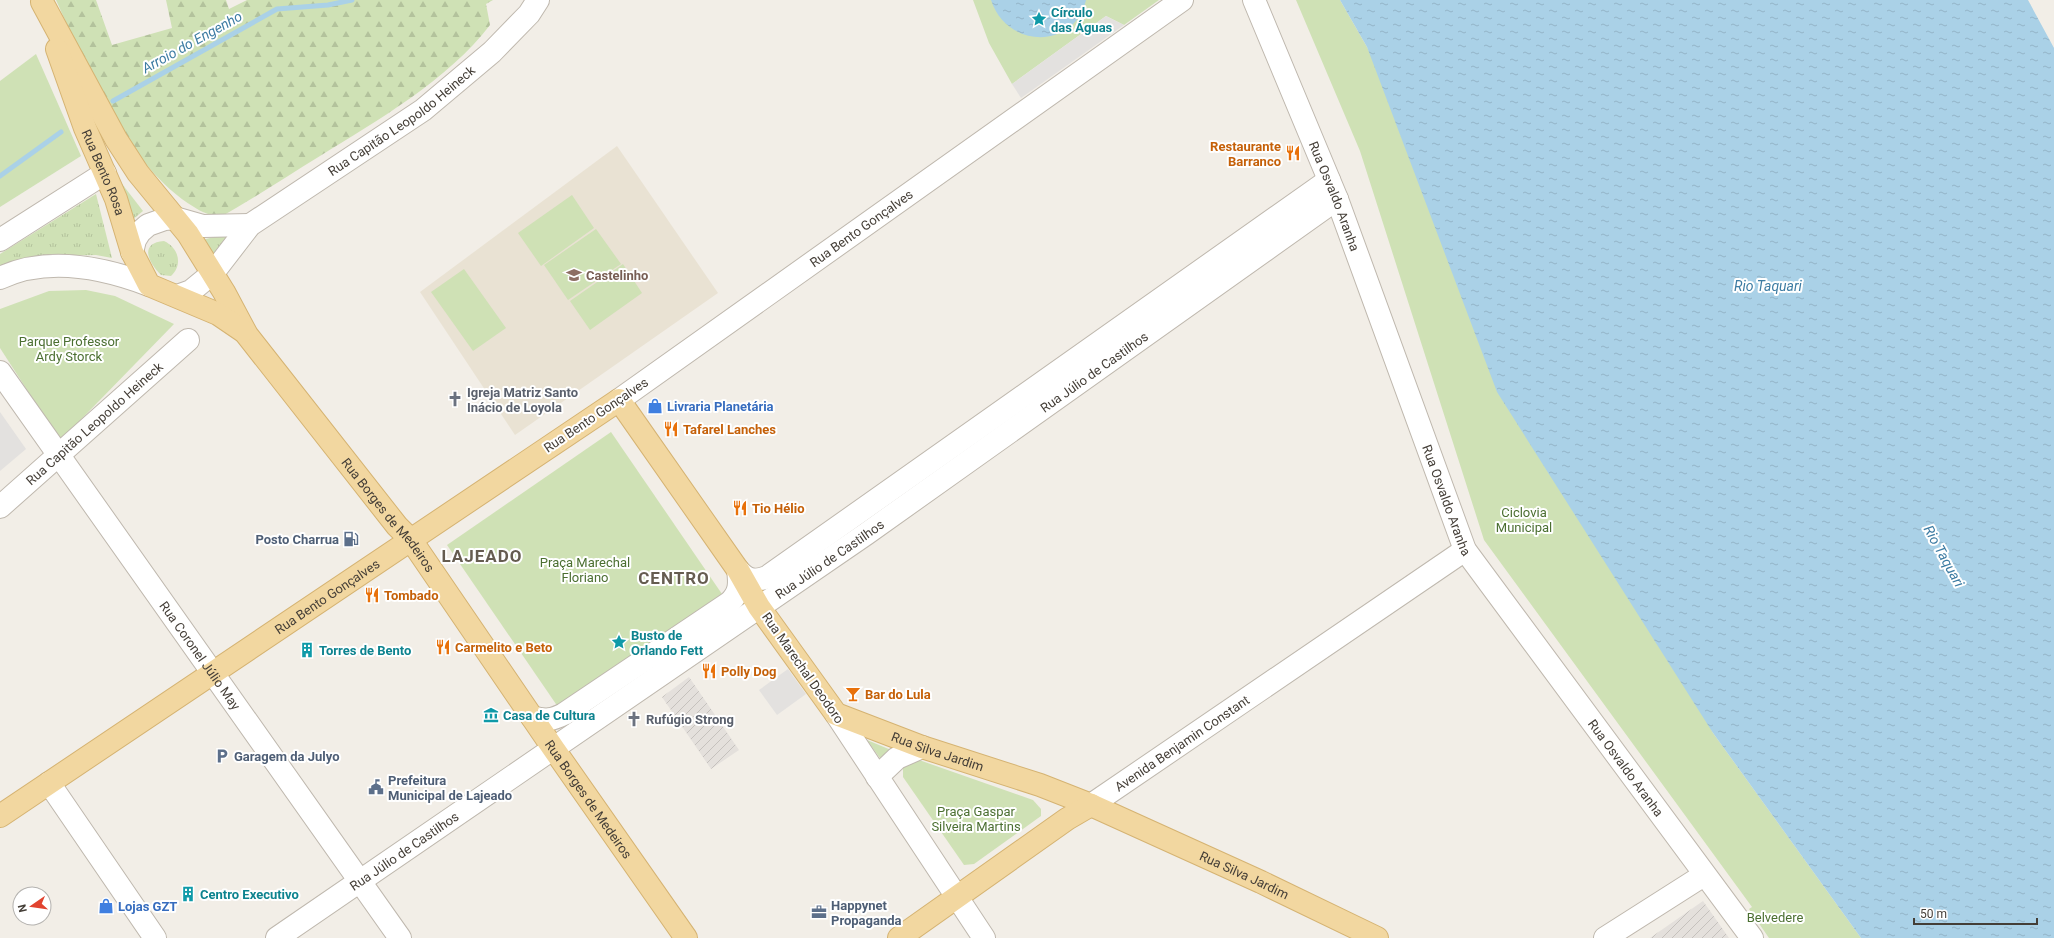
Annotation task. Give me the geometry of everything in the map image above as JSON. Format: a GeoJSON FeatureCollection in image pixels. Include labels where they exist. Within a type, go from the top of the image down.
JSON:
{"type":"FeatureCollection","features":[{"type":"Feature","properties":{"kind":"main road","name":"Rua Bento Rosa"},"geometry":{"type":"LineString","coordinates":[[42,1],[66,78],[85,128],[116,198],[132,252],[149,285]]}},
{"type":"Feature","properties":{"kind":"main road","name":"Rua Bento Rosa"},"geometry":{"type":"LineString","coordinates":[[42,1],[116,139],[138,173],[169,210],[224,292]]}},
{"type":"Feature","properties":{"kind":"main road"},"geometry":{"type":"LineString","coordinates":[[105,173],[112,171],[118,173],[169,210]]}},
{"type":"Feature","properties":{"kind":"main road"},"geometry":{"type":"LineString","coordinates":[[149,285],[177,296]]}},
{"type":"Feature","properties":{"kind":"main road","name":"Rua Borges de Medeiros"},"geometry":{"type":"LineString","coordinates":[[224,292],[247,335],[397,526],[411,540],[553,748],[686,938]]}},
{"type":"Feature","properties":{"kind":"main road","name":"Rua Borges de Medeiros"},"geometry":{"type":"LineString","coordinates":[[177,296],[229,320],[247,335]]}},
{"type":"Feature","properties":{"kind":"main road","name":"Rua Bento Gonçalves"},"geometry":{"type":"LineString","coordinates":[[0,816],[212,672],[619,400]]}},
{"type":"Feature","properties":{"kind":"main road","name":"Rua Marechal Deodoro"},"geometry":{"type":"LineString","coordinates":[[619,400],[738,570],[759,607],[836,714]]}},
{"type":"Feature","properties":{"kind":"main road","name":"Rua Silva Jardim"},"geometry":{"type":"LineString","coordinates":[[836,714],[922,747],[1040,785],[1111,813],[1261,882],[1377,938]]}},
{"type":"Feature","properties":{"kind":"main road","name":"Rua Silva Jardim"},"geometry":{"type":"LineString","coordinates":[[1040,785],[1061,805],[1067,819]]}},
{"type":"Feature","properties":{"kind":"main road","name":"Avenida Benjamin Constant"},"geometry":{"type":"LineString","coordinates":[[899,938],[1067,819],[1091,805]]}},
{"type":"Feature","properties":{"kind":"main road"},"geometry":{"type":"LineString","coordinates":[[1067,819],[1111,813]]}},
{"type":"Feature","properties":{"kind":"street","name":"Rua Capitão Leopoldo Heineck"},"geometry":{"type":"LineString","coordinates":[[250,225],[423,110],[492,52],[529,14],[538,0]]}},
{"type":"Feature","properties":{"kind":"street","name":"Rua Bento Gonçalves"},"geometry":{"type":"LineString","coordinates":[[619,400],[1182,0]]}},
{"type":"Feature","properties":{"kind":"street","name":"Rua Osvaldo Aranha"},"geometry":{"type":"LineString","coordinates":[[1254,0],[1333,190],[1465,550],[1752,938]]}},
{"type":"Feature","properties":{"kind":"street"},"geometry":{"type":"LineString","coordinates":[[0,240],[105,173]]}},
{"type":"Feature","properties":{"kind":"street","name":"Rua Júlio de Castilhos"},"geometry":{"type":"LineString","coordinates":[[277,938],[866,534],[1000,439],[1237,258],[1333,190]]}},
{"type":"Feature","properties":{"kind":"street"},"geometry":{"type":"LineString","coordinates":[[132,252],[135,240],[144,228],[156,221],[169,210],[203,226],[250,225]]}},
{"type":"Feature","properties":{"kind":"street"},"geometry":{"type":"LineString","coordinates":[[177,296],[190,290],[212,273],[250,225]]}},
{"type":"Feature","properties":{"kind":"street","name":"Rua Júlio de Castilhos"},"geometry":{"type":"LineString","coordinates":[[738,570],[744,578],[760,580],[988,421],[1237,258]]}},
{"type":"Feature","properties":{"kind":"street"},"geometry":{"type":"LineString","coordinates":[[0,278],[15,271],[42,266],[56,266],[104,271],[149,285]]}},
{"type":"Feature","properties":{"kind":"street","name":"Rua Capitão Leopoldo Heineck"},"geometry":{"type":"LineString","coordinates":[[0,507],[188,340]]}},
{"type":"Feature","properties":{"kind":"street","name":"Rua Coronel Júlio May"},"geometry":{"type":"LineString","coordinates":[[0,372],[400,938]]}},
{"type":"Feature","properties":{"kind":"street"},"geometry":{"type":"LineString","coordinates":[[988,421],[1000,439]]}},
{"type":"Feature","properties":{"kind":"street"},"geometry":{"type":"LineString","coordinates":[[853,516],[866,534]]}},
{"type":"Feature","properties":{"kind":"street","name":"Avenida Benjamin Constant"},"geometry":{"type":"LineString","coordinates":[[1091,805],[1465,550]]}},
{"type":"Feature","properties":{"kind":"street"},"geometry":{"type":"LineString","coordinates":[[532,717],[552,720],[564,714],[729,603],[736,597],[740,588],[738,570]]}},
{"type":"Feature","properties":{"kind":"street","name":"Rua Marechal Deodoro"},"geometry":{"type":"LineString","coordinates":[[836,714],[956,898],[984,938]]}},
{"type":"Feature","properties":{"kind":"street"},"geometry":{"type":"LineString","coordinates":[[877,777],[898,758],[922,747]]}},
{"type":"Feature","properties":{"kind":"street"},"geometry":{"type":"LineString","coordinates":[[49,783],[155,938]]}},
{"type":"Feature","properties":{"kind":"street"},"geometry":{"type":"LineString","coordinates":[[1605,938],[1704,875]]}},
{"type":"Feature","properties":{"kind":"shaded area"},"geometry":{"type":"Polygon","coordinates":[[[1106,16],[1124,25],[1021,98],[1012,84],[1106,16]]]}},
{"type":"Feature","properties":{"kind":"shaded area","name":"Castelinho"},"geometry":{"type":"Polygon","coordinates":[[[617,146],[718,293],[515,435],[420,292],[617,146]]]}},
{"type":"Feature","properties":{"kind":"shaded area"},"geometry":{"type":"Polygon","coordinates":[[[0,412],[26,449],[0,471],[0,412]]]}},
{"type":"Feature","properties":{"kind":"shaded area"},"geometry":{"type":"Polygon","coordinates":[[[788,669],[806,694],[777,715],[759,690],[788,669]]]}},
{"type":"Feature","properties":{"kind":"shaded area"},"geometry":{"type":"Polygon","coordinates":[[[689,677],[739,750],[711,769],[662,697],[689,677]]]}},
{"type":"Feature","properties":{"kind":"shaded area"},"geometry":{"type":"Polygon","coordinates":[[[1703,901],[1729,938],[1650,938],[1703,901]]]}},
{"type":"Feature","properties":{"kind":"green space"},"geometry":{"type":"Polygon","coordinates":[[[56,0],[96,0],[112,45],[172,28],[166,0],[226,0],[229,9],[247,0],[493,0],[486,4],[490,25],[473,45],[433,81],[411,98],[365,128],[219,218],[197,209],[170,189],[149,167],[129,142],[81,56],[56,0]]]}},
{"type":"Feature","properties":{"kind":"green space"},"geometry":{"type":"Polygon","coordinates":[[[973,0],[1159,0],[1124,25],[1106,16],[1012,84],[989,43],[973,0]]]}},
{"type":"Feature","properties":{"kind":"green space","name":"Ciclovia Municipal"},"geometry":{"type":"Polygon","coordinates":[[[1296,0],[1340,0],[1367,47],[1713,733],[1861,938],[1769,938],[1749,909],[1752,907],[1484,540],[1360,151],[1296,0]]]}},
{"type":"Feature","properties":{"kind":"green space"},"geometry":{"type":"Polygon","coordinates":[[[36,54],[81,156],[0,207],[0,81],[36,54]]]}},
{"type":"Feature","properties":{"kind":"green space"},"geometry":{"type":"Polygon","coordinates":[[[119,180],[143,211],[131,221],[119,180]]]}},
{"type":"Feature","properties":{"kind":"green space"},"geometry":{"type":"Polygon","coordinates":[[[96,194],[112,258],[96,255],[47,256],[0,272],[0,254],[96,194]]]}},
{"type":"Feature","properties":{"kind":"green space"},"geometry":{"type":"Polygon","coordinates":[[[572,195],[594,228],[541,266],[518,233],[572,195]]]}},
{"type":"Feature","properties":{"kind":"green space"},"geometry":{"type":"Polygon","coordinates":[[[596,229],[621,264],[568,300],[544,265],[596,229]]]}},
{"type":"Feature","properties":{"kind":"green space"},"geometry":{"type":"Polygon","coordinates":[[[234,232],[212,255],[202,240],[234,232]]]}},
{"type":"Feature","properties":{"kind":"green space"},"geometry":{"type":"Polygon","coordinates":[[[164,241],[173,248],[178,257],[177,267],[171,276],[161,275],[152,264],[148,254],[151,245],[164,241]]]}},
{"type":"Feature","properties":{"kind":"green space"},"geometry":{"type":"Polygon","coordinates":[[[623,264],[642,293],[590,330],[570,301],[623,264]]]}},
{"type":"Feature","properties":{"kind":"green space"},"geometry":{"type":"Polygon","coordinates":[[[464,269],[506,328],[473,351],[431,292],[464,269]]]}},
{"type":"Feature","properties":{"kind":"green space","name":"Parque Professor Ardy Storck"},"geometry":{"type":"Polygon","coordinates":[[[86,290],[115,296],[174,324],[60,441],[0,348],[0,309],[49,291],[86,290]]]}},
{"type":"Feature","properties":{"kind":"green space","name":"Praça Marechal Floriano"},"geometry":{"type":"Polygon","coordinates":[[[611,432],[722,594],[558,707],[447,545],[611,432]]]}},
{"type":"Feature","properties":{"kind":"green space"},"geometry":{"type":"Polygon","coordinates":[[[867,740],[891,750],[882,761],[867,740]]]}},
{"type":"Feature","properties":{"kind":"green space","name":"Praça Gaspar Silveira Martins"},"geometry":{"type":"Polygon","coordinates":[[[919,760],[1033,800],[1041,809],[1041,816],[974,864],[964,865],[903,777],[903,767],[919,760]]]}},
{"type":"Feature","properties":{"kind":"water","name":"Círculo das Águas"},"geometry":{"type":"Polygon","coordinates":[[[991,0],[1086,0],[1079,17],[1068,28],[1055,35],[1040,37],[1024,35],[1010,27],[999,16],[991,0]]]}},
{"type":"Feature","properties":{"kind":"water","name":"Rio Taquari"},"geometry":{"type":"Polygon","coordinates":[[[1340,0],[2028,0],[2054,48],[2054,938],[1861,938],[1713,733],[1497,392],[1367,47],[1340,0]]]}},
{"type":"Feature","properties":{"kind":"waterway","name":"Arroio do Engenho"},"geometry":{"type":"LineString","coordinates":[[113,101],[277,9],[328,5],[352,0]]}},
{"type":"Feature","properties":{"kind":"waterway"},"geometry":{"type":"LineString","coordinates":[[0,176],[61,132]]}},
{"type":"Feature","properties":{"kind":"place","name":"Círculo das Águas"},"geometry":{"type":"Point","coordinates":[1039,19]}},
{"type":"Feature","properties":{"kind":"place","name":"Restaurante Barranco"},"geometry":{"type":"Point","coordinates":[1293,153]}},
{"type":"Feature","properties":{"kind":"place","name":"Castelinho"},"geometry":{"type":"Point","coordinates":[574,275]}},
{"type":"Feature","properties":{"kind":"place","name":"Igreja Matriz Santo Inácio de Loyola"},"geometry":{"type":"Point","coordinates":[455,399]}},
{"type":"Feature","properties":{"kind":"place","name":"Livraria Planetária"},"geometry":{"type":"Point","coordinates":[655,406]}},
{"type":"Feature","properties":{"kind":"place","name":"Tafarel Lanches"},"geometry":{"type":"Point","coordinates":[671,429]}},
{"type":"Feature","properties":{"kind":"place","name":"Tio Hélio"},"geometry":{"type":"Point","coordinates":[740,508]}},
{"type":"Feature","properties":{"kind":"place","name":"Posto Charrua"},"geometry":{"type":"Point","coordinates":[351,539]}},
{"type":"Feature","properties":{"kind":"place","name":"Tombado"},"geometry":{"type":"Point","coordinates":[372,595]}},
{"type":"Feature","properties":{"kind":"place","name":"Busto de Orlando Fett"},"geometry":{"type":"Point","coordinates":[619,642]}},
{"type":"Feature","properties":{"kind":"place","name":"Carmelito e Beto"},"geometry":{"type":"Point","coordinates":[443,647]}},
{"type":"Feature","properties":{"kind":"place","name":"Torres de Bento"},"geometry":{"type":"Point","coordinates":[307,650]}},
{"type":"Feature","properties":{"kind":"place","name":"Polly Dog"},"geometry":{"type":"Point","coordinates":[709,671]}},
{"type":"Feature","properties":{"kind":"place","name":"Bar do Lula"},"geometry":{"type":"Point","coordinates":[853,694]}},
{"type":"Feature","properties":{"kind":"place","name":"Casa de Cultura"},"geometry":{"type":"Point","coordinates":[491,715]}},
{"type":"Feature","properties":{"kind":"place","name":"Rufúgio Strong"},"geometry":{"type":"Point","coordinates":[634,719]}},
{"type":"Feature","properties":{"kind":"place","name":"Garagem da Julyo"},"geometry":{"type":"Point","coordinates":[222,756]}},
{"type":"Feature","properties":{"kind":"place","name":"Prefeitura Municipal de Lajeado"},"geometry":{"type":"Point","coordinates":[376,787]}},
{"type":"Feature","properties":{"kind":"place","name":"Centro Executivo"},"geometry":{"type":"Point","coordinates":[188,894]}},
{"type":"Feature","properties":{"kind":"place","name":"Lojas GZT"},"geometry":{"type":"Point","coordinates":[106,906]}},
{"type":"Feature","properties":{"kind":"place","name":"Happynet Propaganda"},"geometry":{"type":"Point","coordinates":[819,912]}},
{"type":"Feature","properties":{"kind":"district","name":"LAJEADO"},"geometry":{"type":"Point","coordinates":[482,556]}},
{"type":"Feature","properties":{"kind":"district","name":"CENTRO"},"geometry":{"type":"Point","coordinates":[674,578]}},
{"type":"Feature","properties":{"kind":"park label","name":"Belvedere"},"geometry":{"type":"Point","coordinates":[1775,917]}}]}
